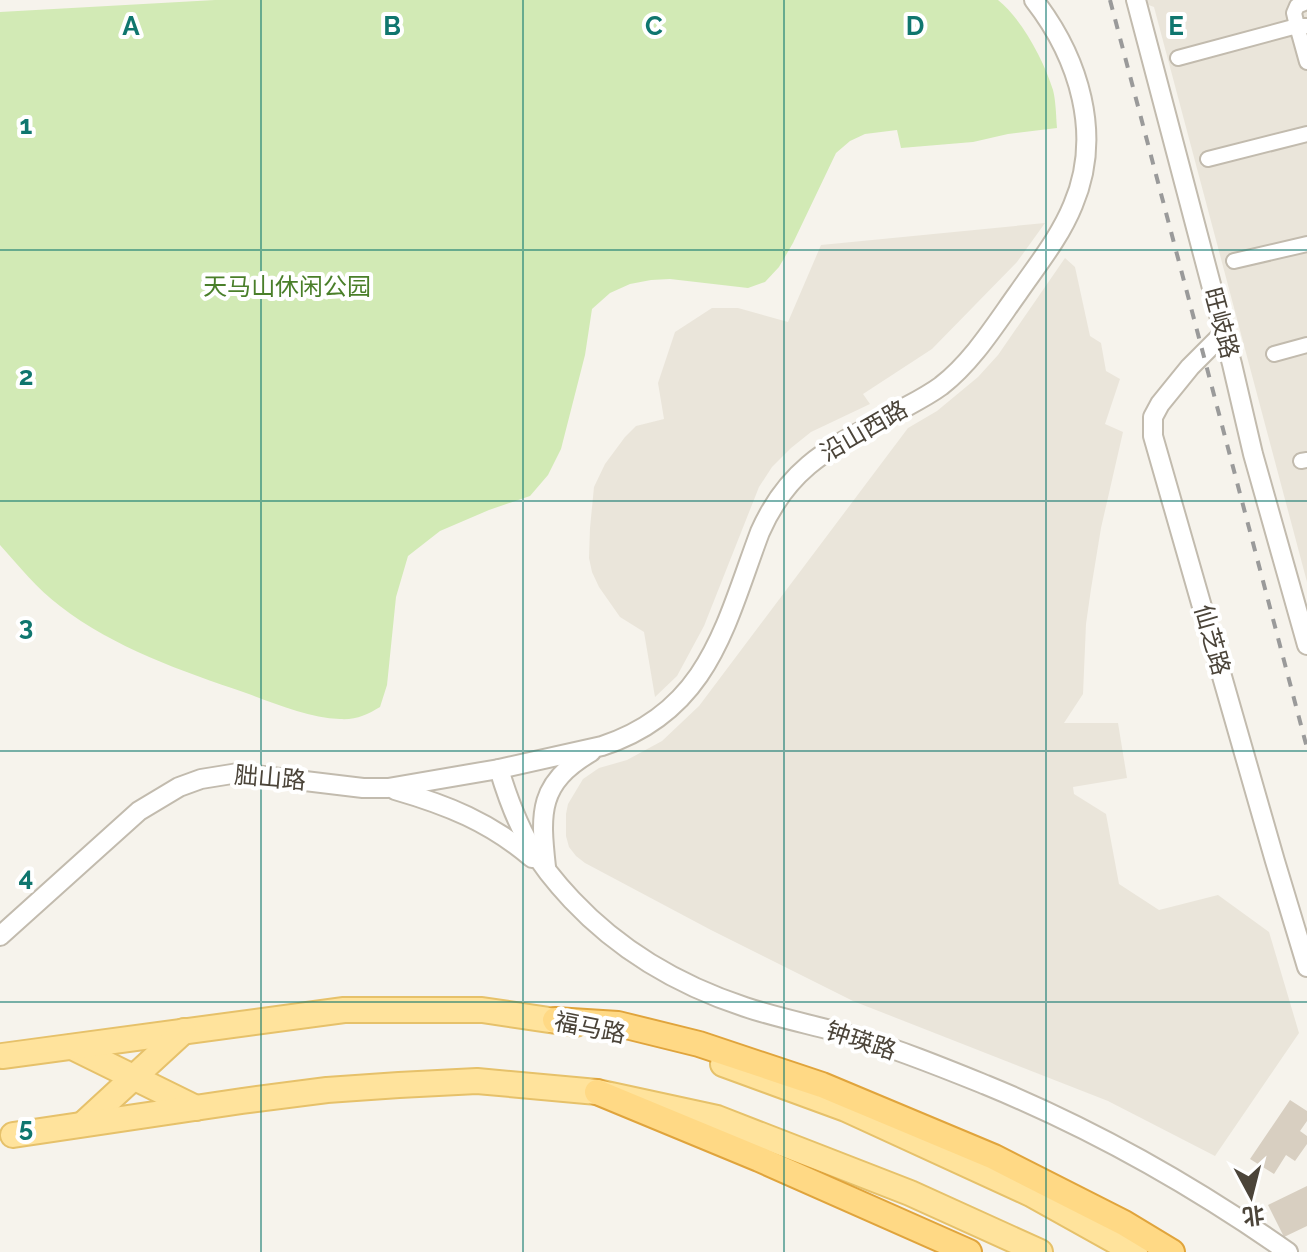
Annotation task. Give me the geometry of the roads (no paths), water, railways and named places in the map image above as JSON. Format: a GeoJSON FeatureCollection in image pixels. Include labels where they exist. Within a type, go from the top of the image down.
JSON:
{"type":"FeatureCollection","features":[{"type":"Feature","properties":{"kind":"highway"},"geometry":{"type":"LineString","coordinates":[[555,1020],[618,1024],[699,1044],[822,1085],[994,1157],[1124,1223],[1172,1252]]}},
{"type":"Feature","properties":{"kind":"highway"},"geometry":{"type":"LineString","coordinates":[[597,1092],[759,1159],[969,1252]]}},
{"type":"Feature","properties":{"kind":"main road","name":"福马路"},"geometry":{"type":"LineString","coordinates":[[2,1056],[293,1016],[369,1009],[482,1010],[555,1020],[675,1046],[846,1109],[1031,1194],[1135,1252]]}},
{"type":"Feature","properties":{"kind":"main road"},"geometry":{"type":"LineString","coordinates":[[82,1124],[184,1031]]}},
{"type":"Feature","properties":{"kind":"main road"},"geometry":{"type":"LineString","coordinates":[[184,1031],[169,1050],[164,1074],[175,1094],[196,1108]]}},
{"type":"Feature","properties":{"kind":"main road"},"geometry":{"type":"LineString","coordinates":[[72,1047],[196,1108]]}},
{"type":"Feature","properties":{"kind":"main road"},"geometry":{"type":"LineString","coordinates":[[72,1047],[92,1063],[100,1084],[97,1106],[82,1124]]}},
{"type":"Feature","properties":{"kind":"main road"},"geometry":{"type":"LineString","coordinates":[[13,1135],[327,1090],[477,1081],[597,1092],[717,1118],[910,1193],[1040,1252]]}},
{"type":"Feature","properties":{"kind":"street","name":"沿山西路"},"geometry":{"type":"LineString","coordinates":[[499,769],[617,741],[650,724],[676,704],[706,665],[724,629],[777,498],[820,455],[923,398],[957,372],[995,325],[1058,236],[1081,182],[1087,144],[1086,116],[1081,88],[1070,60],[1056,32],[1034,0]]}},
{"type":"Feature","properties":{"kind":"street","name":"旺岐路"},"geometry":{"type":"LineString","coordinates":[[1136,0],[1253,454],[1307,645]]}},
{"type":"Feature","properties":{"kind":"street"},"geometry":{"type":"LineString","coordinates":[[1302,26],[1294,21],[1295,9],[1300,3],[1307,2]]}},
{"type":"Feature","properties":{"kind":"street"},"geometry":{"type":"LineString","coordinates":[[1178,58],[1302,26]]}},
{"type":"Feature","properties":{"kind":"street"},"geometry":{"type":"LineString","coordinates":[[1302,26],[1307,62]]}},
{"type":"Feature","properties":{"kind":"street"},"geometry":{"type":"LineString","coordinates":[[1208,159],[1307,134]]}},
{"type":"Feature","properties":{"kind":"street"},"geometry":{"type":"LineString","coordinates":[[1234,261],[1307,244]]}},
{"type":"Feature","properties":{"kind":"street","name":"仙芝路"},"geometry":{"type":"LineString","coordinates":[[1223,334],[1190,367],[1160,404],[1153,417],[1153,436],[1307,967]]}},
{"type":"Feature","properties":{"kind":"street"},"geometry":{"type":"LineString","coordinates":[[1274,354],[1307,345]]}},
{"type":"Feature","properties":{"kind":"street"},"geometry":{"type":"LineString","coordinates":[[547,870],[545,799],[563,772],[602,746]]}},
{"type":"Feature","properties":{"kind":"street","name":"胐山路"},"geometry":{"type":"LineString","coordinates":[[0,936],[139,811],[179,787],[201,779],[238,773],[363,788],[388,788],[499,769]]}},
{"type":"Feature","properties":{"kind":"street","name":"钟瑛路"},"geometry":{"type":"LineString","coordinates":[[499,769],[523,832],[547,870],[605,932],[667,974],[746,1008],[857,1037],[974,1080],[1035,1107],[1105,1140],[1178,1180],[1288,1252]]}},
{"type":"Feature","properties":{"kind":"street"},"geometry":{"type":"LineString","coordinates":[[388,788],[443,805],[487,825],[547,870]]}},
{"type":"Feature","properties":{"kind":"railway"},"geometry":{"type":"LineString","coordinates":[[1110,0],[1307,748]]}},
{"type":"Feature","properties":{"kind":"park label","name":"天马山休闲公园"},"geometry":{"type":"Point","coordinates":[287,287]}}]}
